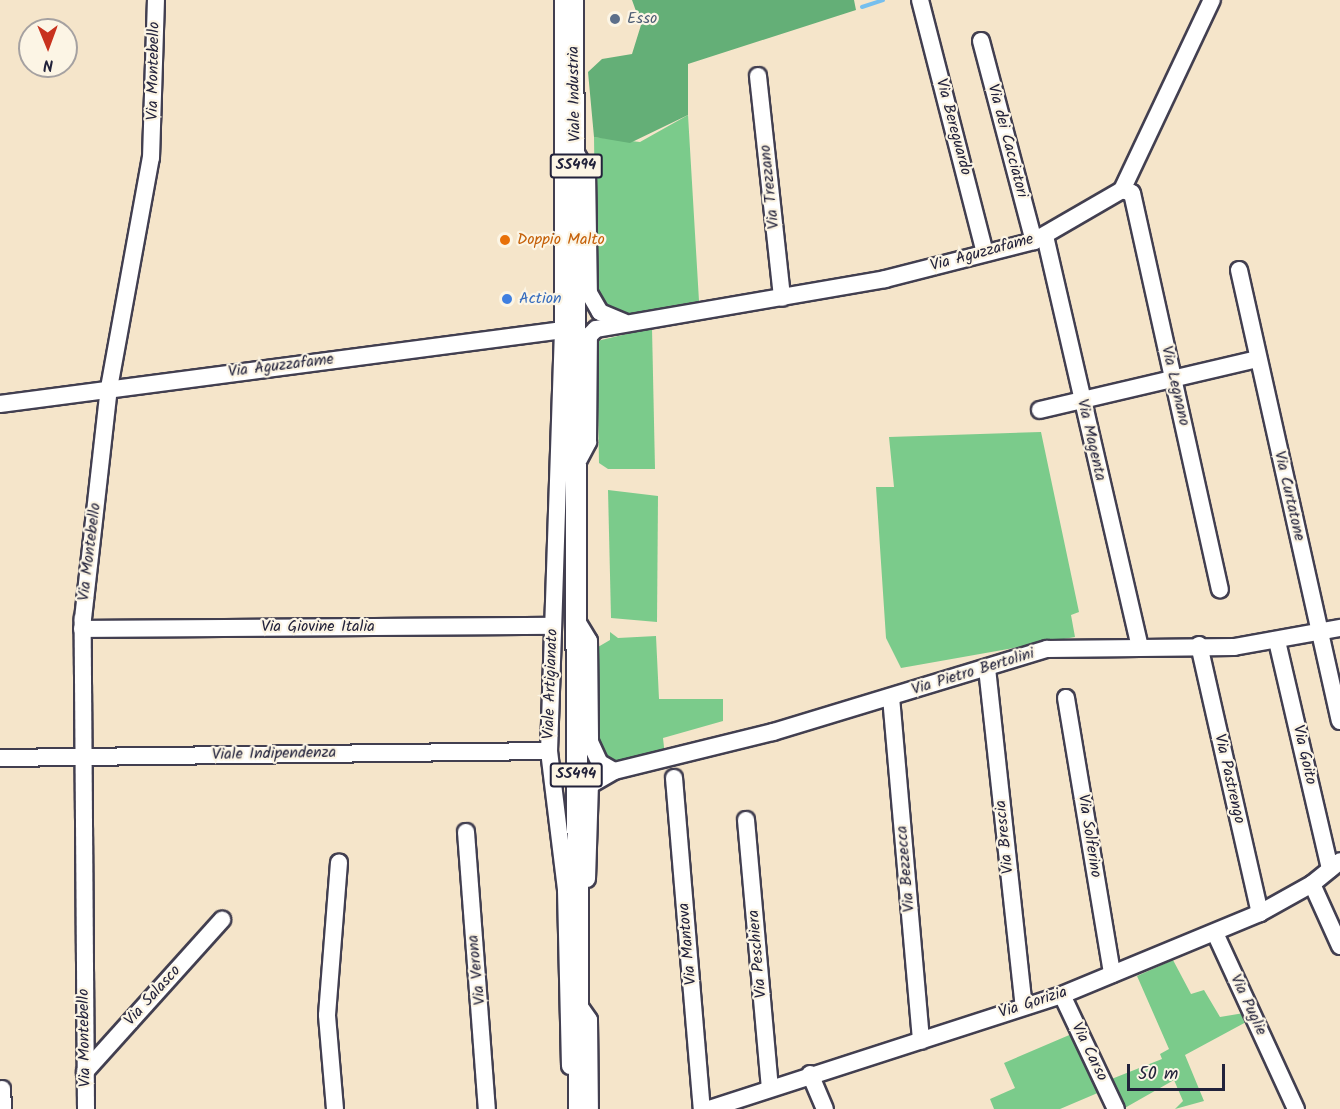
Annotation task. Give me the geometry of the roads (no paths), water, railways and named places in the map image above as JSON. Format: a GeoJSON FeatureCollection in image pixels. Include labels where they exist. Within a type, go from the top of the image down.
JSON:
{"type":"FeatureCollection","features":[{"type":"Feature","properties":{"kind":"main road","name":"Viale Industria"},"geometry":{"type":"LineString","coordinates":[[570,330],[576,153],[573,0]]}},
{"type":"Feature","properties":{"kind":"main road","name":"Viale Artigianato"},"geometry":{"type":"LineString","coordinates":[[570,330],[577,463],[579,1109]]}},
{"type":"Feature","properties":{"kind":"street","name":"Via Montebello"},"geometry":{"type":"LineString","coordinates":[[86,1109],[82,628],[109,388],[151,158],[156,0]]}},
{"type":"Feature","properties":{"kind":"street","name":"Viale Industria"},"geometry":{"type":"LineString","coordinates":[[563,0],[570,330]]}},
{"type":"Feature","properties":{"kind":"street","name":"Via Bereguardo"},"geometry":{"type":"LineString","coordinates":[[920,0],[985,253]]}},
{"type":"Feature","properties":{"kind":"street"},"geometry":{"type":"LineString","coordinates":[[1122,190],[1212,0]]}},
{"type":"Feature","properties":{"kind":"street","name":"Via dei Cacciatori"},"geometry":{"type":"LineString","coordinates":[[981,41],[1039,238]]}},
{"type":"Feature","properties":{"kind":"street","name":"Via Trezzano"},"geometry":{"type":"LineString","coordinates":[[758,76],[782,298]]}},
{"type":"Feature","properties":{"kind":"street"},"geometry":{"type":"LineString","coordinates":[[576,153],[587,172],[589,293],[600,312],[624,322]]}},
{"type":"Feature","properties":{"kind":"street","name":"Via Aguzzafame"},"geometry":{"type":"LineString","coordinates":[[577,463],[588,442],[589,336],[624,322],[782,298],[985,253],[1039,238],[1122,190]]}},
{"type":"Feature","properties":{"kind":"street","name":"Via Legnano"},"geometry":{"type":"LineString","coordinates":[[1122,190],[1132,193],[1220,588]]}},
{"type":"Feature","properties":{"kind":"street","name":"Via Magenta"},"geometry":{"type":"LineString","coordinates":[[1039,238],[1082,402],[1139,644]]}},
{"type":"Feature","properties":{"kind":"street","name":"Via Curtatone"},"geometry":{"type":"LineString","coordinates":[[1239,270],[1340,721]]}},
{"type":"Feature","properties":{"kind":"street","name":"Via Aguzzafame"},"geometry":{"type":"LineString","coordinates":[[0,404],[109,388],[570,330]]}},
{"type":"Feature","properties":{"kind":"street","name":"Viale Artigianato"},"geometry":{"type":"LineString","coordinates":[[570,330],[553,626],[549,751],[567,890],[572,1109]]}},
{"type":"Feature","properties":{"kind":"street"},"geometry":{"type":"LineString","coordinates":[[1040,410],[1258,360]]}},
{"type":"Feature","properties":{"kind":"street"},"geometry":{"type":"LineString","coordinates":[[577,621],[589,641],[590,742],[600,763],[614,771]]}},
{"type":"Feature","properties":{"kind":"street","name":"Via Giovine Italia"},"geometry":{"type":"LineString","coordinates":[[82,628],[553,626]]}},
{"type":"Feature","properties":{"kind":"street","name":"Via Pietro Bertolini"},"geometry":{"type":"LineString","coordinates":[[577,928],[588,914],[590,785],[614,771],[891,697],[1047,648],[1278,641],[1340,628]]}},
{"type":"Feature","properties":{"kind":"street","name":"Via Goito"},"geometry":{"type":"LineString","coordinates":[[1278,641],[1335,865]]}},
{"type":"Feature","properties":{"kind":"street","name":"Via Pastrengo"},"geometry":{"type":"LineString","coordinates":[[1199,645],[1260,913]]}},
{"type":"Feature","properties":{"kind":"street","name":"Via Brescia"},"geometry":{"type":"LineString","coordinates":[[987,668],[1024,1006]]}},
{"type":"Feature","properties":{"kind":"street","name":"Via Bezzecca"},"geometry":{"type":"LineString","coordinates":[[891,697],[921,1041]]}},
{"type":"Feature","properties":{"kind":"street","name":"Via Solferino"},"geometry":{"type":"LineString","coordinates":[[1066,698],[1112,974]]}},
{"type":"Feature","properties":{"kind":"street","name":"Viale Indipendenza"},"geometry":{"type":"LineString","coordinates":[[0,758],[549,751]]}},
{"type":"Feature","properties":{"kind":"street","name":"Via Mantova"},"geometry":{"type":"LineString","coordinates":[[674,778],[702,1109]]}},
{"type":"Feature","properties":{"kind":"street","name":"Via Peschiera"},"geometry":{"type":"LineString","coordinates":[[746,820],[770,1088]]}},
{"type":"Feature","properties":{"kind":"street","name":"Via Verona"},"geometry":{"type":"LineString","coordinates":[[466,832],[487,1109]]}},
{"type":"Feature","properties":{"kind":"street"},"geometry":{"type":"LineString","coordinates":[[335,1109],[327,1015],[339,862]]}},
{"type":"Feature","properties":{"kind":"street","name":"Via Gorizia"},"geometry":{"type":"LineString","coordinates":[[709,1109],[810,1074],[1062,995],[1260,913],[1312,884],[1335,865]]}},
{"type":"Feature","properties":{"kind":"street"},"geometry":{"type":"LineString","coordinates":[[1312,884],[1340,946]]}},
{"type":"Feature","properties":{"kind":"street","name":"Via Salasco"},"geometry":{"type":"LineString","coordinates":[[85,1072],[222,920]]}},
{"type":"Feature","properties":{"kind":"street","name":"Via Puglie"},"geometry":{"type":"LineString","coordinates":[[1215,933],[1296,1109]]}},
{"type":"Feature","properties":{"kind":"street","name":"Via Carso"},"geometry":{"type":"LineString","coordinates":[[1062,995],[1116,1109]]}},
{"type":"Feature","properties":{"kind":"street"},"geometry":{"type":"LineString","coordinates":[[578,1004],[589,1020],[590,1109]]}},
{"type":"Feature","properties":{"kind":"street"},"geometry":{"type":"LineString","coordinates":[[810,1074],[825,1109]]}},
{"type":"Feature","properties":{"kind":"street"},"geometry":{"type":"LineString","coordinates":[[2,1089],[3,1109]]}},
{"type":"Feature","properties":{"kind":"waterway"},"geometry":{"type":"LineString","coordinates":[[862,7],[883,0]]}},
{"type":"Feature","properties":{"kind":"place","name":"Esso"},"geometry":{"type":"Point","coordinates":[615,19]}},
{"type":"Feature","properties":{"kind":"place","name":"Doppio Malto"},"geometry":{"type":"Point","coordinates":[505,240]}},
{"type":"Feature","properties":{"kind":"place","name":"Action"},"geometry":{"type":"Point","coordinates":[507,299]}}]}
